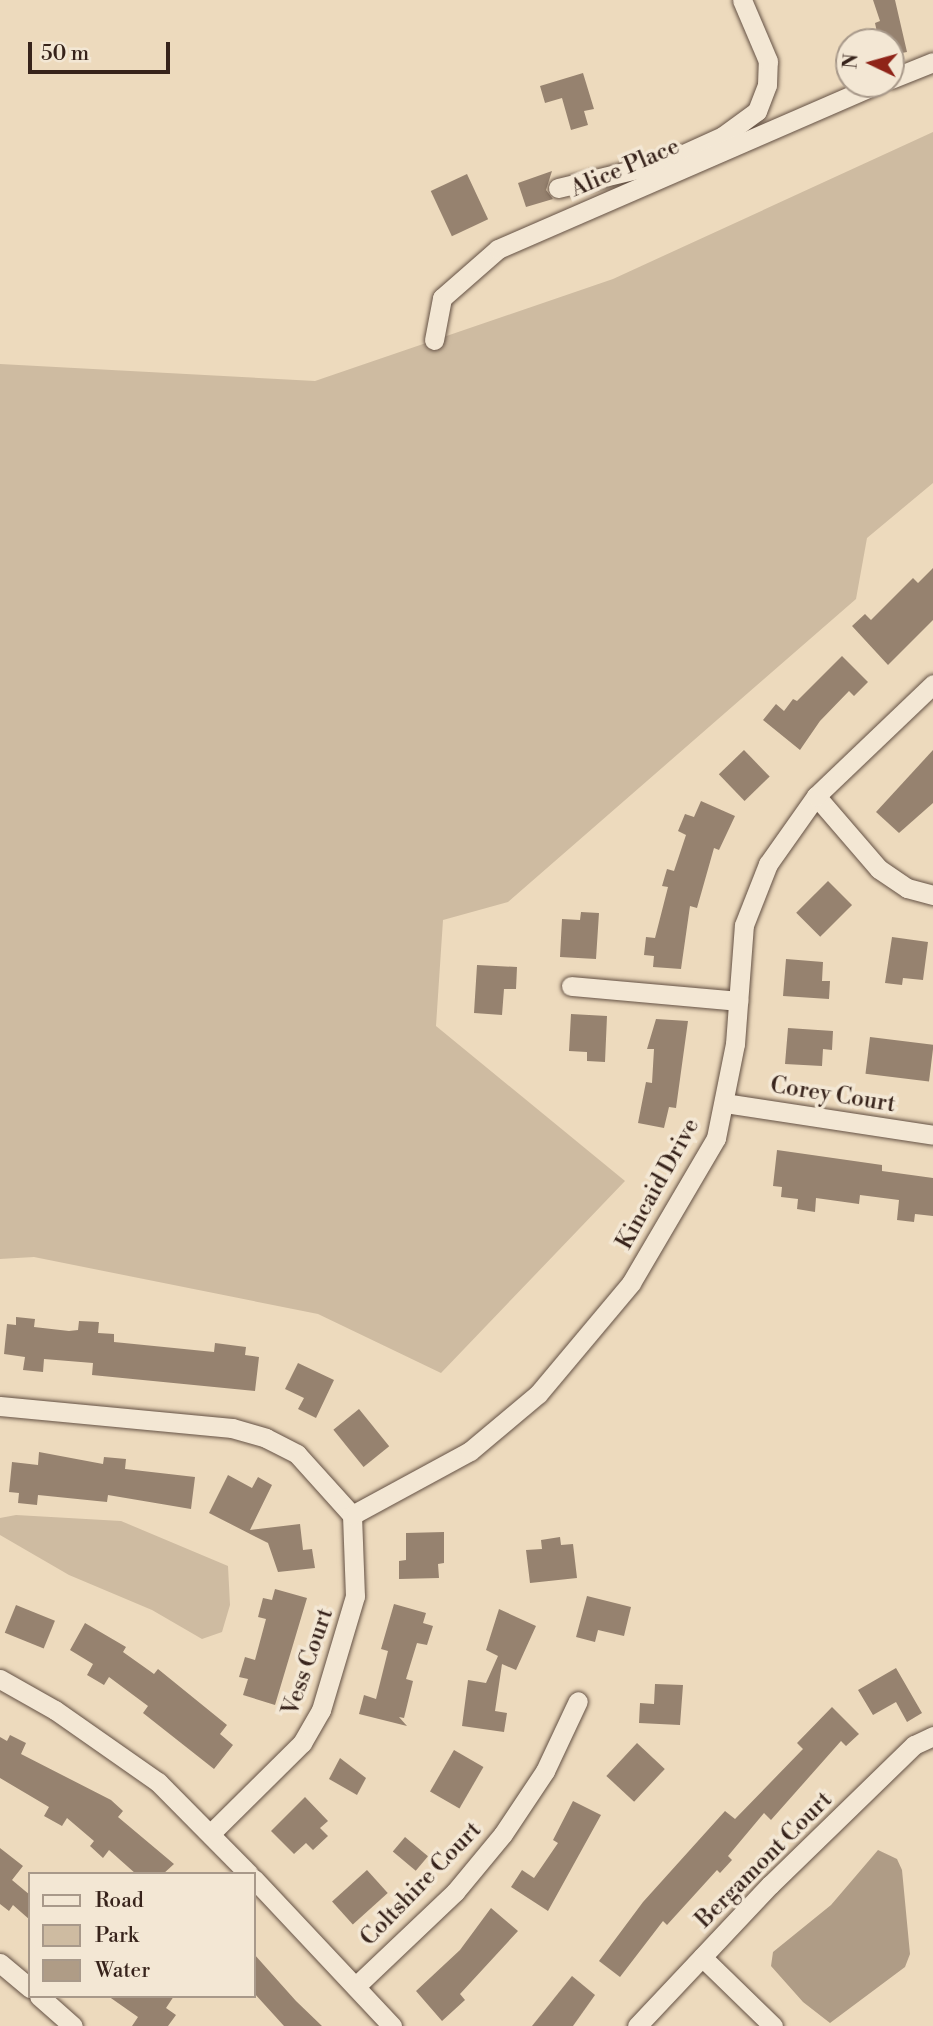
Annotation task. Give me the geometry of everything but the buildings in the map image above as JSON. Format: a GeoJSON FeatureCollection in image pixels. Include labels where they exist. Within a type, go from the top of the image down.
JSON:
{"type":"FeatureCollection","features":[{"type":"Feature","properties":{"kind":"street"},"geometry":{"type":"LineString","coordinates":[[558,188],[666,162],[723,136],[757,111],[767,85],[768,61],[742,0]]}},
{"type":"Feature","properties":{"kind":"street"},"geometry":{"type":"LineString","coordinates":[[905,73],[933,62]]}},
{"type":"Feature","properties":{"kind":"street","name":"Alice Place"},"geometry":{"type":"LineString","coordinates":[[434,340],[442,298],[498,249],[846,98]]}},
{"type":"Feature","properties":{"kind":"street","name":"Kincaid Drive"},"geometry":{"type":"LineString","coordinates":[[352,1515],[470,1451],[538,1394],[631,1283],[716,1138],[725,1103],[738,1001],[744,925],[768,864],[816,796],[933,684]]}},
{"type":"Feature","properties":{"kind":"street"},"geometry":{"type":"LineString","coordinates":[[816,796],[879,869],[907,888],[933,895]]}},
{"type":"Feature","properties":{"kind":"street"},"geometry":{"type":"LineString","coordinates":[[571,986],[738,1001]]}},
{"type":"Feature","properties":{"kind":"street","name":"Corey Court"},"geometry":{"type":"LineString","coordinates":[[725,1103],[933,1135]]}},
{"type":"Feature","properties":{"kind":"street"},"geometry":{"type":"LineString","coordinates":[[0,1406],[232,1428],[266,1438],[297,1454],[352,1515]]}},
{"type":"Feature","properties":{"kind":"street","name":"Vess Court"},"geometry":{"type":"LineString","coordinates":[[211,1833],[302,1743],[321,1710],[355,1596],[352,1515]]}},
{"type":"Feature","properties":{"kind":"street"},"geometry":{"type":"LineString","coordinates":[[0,1679],[55,1710],[158,1782],[247,1872]]}},
{"type":"Feature","properties":{"kind":"street","name":"Coltshire Court"},"geometry":{"type":"LineString","coordinates":[[356,1986],[455,1892],[503,1834],[545,1771],[578,1701]]}},
{"type":"Feature","properties":{"kind":"street","name":"Bergamont Court"},"geometry":{"type":"LineString","coordinates":[[637,2026],[702,1957],[914,1745],[933,1736]]}},
{"type":"Feature","properties":{"kind":"street"},"geometry":{"type":"LineString","coordinates":[[256,1881],[392,2026]]}},
{"type":"Feature","properties":{"kind":"street"},"geometry":{"type":"LineString","coordinates":[[702,1957],[773,2026]]}},
{"type":"Feature","properties":{"kind":"street"},"geometry":{"type":"LineString","coordinates":[[0,1989],[7,1968],[28,1986]]}},
{"type":"Feature","properties":{"kind":"street"},"geometry":{"type":"LineString","coordinates":[[41,1998],[73,2026]]}},
{"type":"Feature","properties":{"kind":"green space"},"geometry":{"type":"Polygon","coordinates":[[[933,132],[933,483],[867,538],[856,599],[508,902],[443,920],[436,1026],[625,1181],[441,1373],[318,1314],[34,1257],[0,1259],[0,364],[315,381],[613,279],[933,132]]]}},
{"type":"Feature","properties":{"kind":"green space"},"geometry":{"type":"Polygon","coordinates":[[[16,1515],[121,1521],[228,1566],[230,1605],[222,1632],[202,1639],[152,1610],[69,1575],[0,1535],[0,1518],[16,1515]]]}},
{"type":"Feature","properties":{"kind":"water"},"geometry":{"type":"Polygon","coordinates":[[[878,1850],[897,1859],[902,1870],[910,1954],[905,1967],[830,2023],[803,2002],[771,1966],[773,1952],[831,1905],[878,1850]]]}}]}
